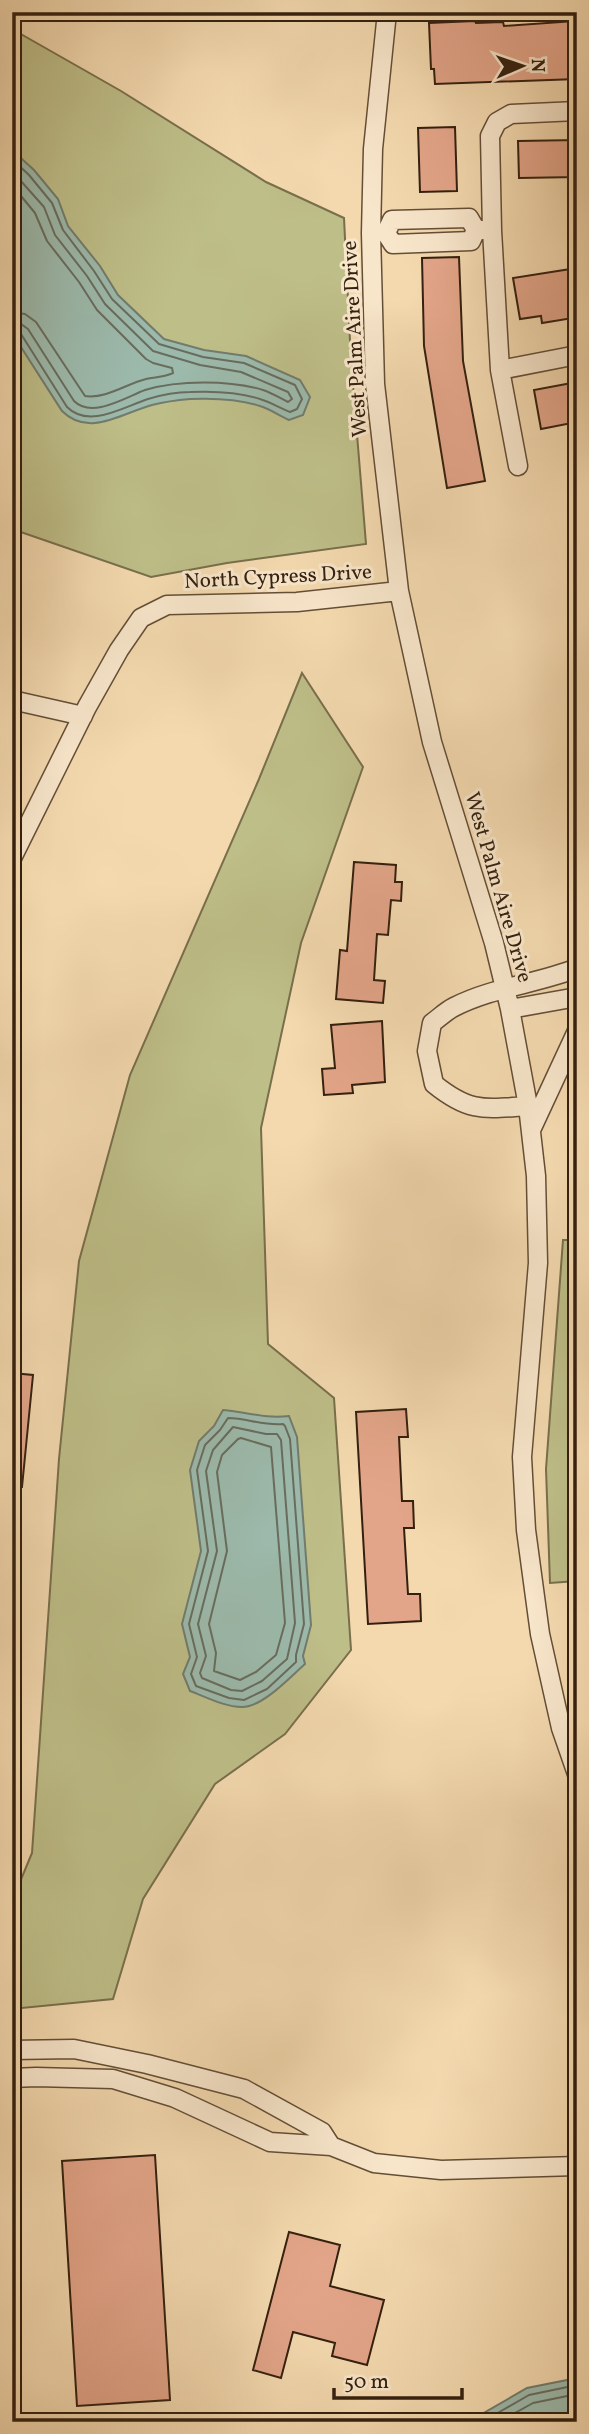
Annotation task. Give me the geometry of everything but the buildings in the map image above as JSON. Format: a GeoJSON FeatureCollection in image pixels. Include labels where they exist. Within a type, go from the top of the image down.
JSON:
{"type":"FeatureCollection","features":[{"type":"Feature","properties":{"kind":"street","name":"West Palm Aire Drive"},"geometry":{"type":"LineString","coordinates":[[387,12],[373,149],[378,233],[375,384],[399,592],[432,742],[494,943],[510,1009],[528,1106],[537,1175],[538,1263],[523,1457],[526,1530],[540,1634],[561,1728],[577,1773]]}},
{"type":"Feature","properties":{"kind":"street"},"geometry":{"type":"LineString","coordinates":[[518,466],[500,370],[484,230],[490,136],[497,122],[510,114],[577,111]]}},
{"type":"Feature","properties":{"kind":"street"},"geometry":{"type":"LineString","coordinates":[[378,233],[393,244],[471,241],[484,230]]}},
{"type":"Feature","properties":{"kind":"street"},"geometry":{"type":"LineString","coordinates":[[500,370],[577,355]]}},
{"type":"Feature","properties":{"kind":"street","name":"North Cypress Drive"},"geometry":{"type":"LineString","coordinates":[[12,858],[83,716],[119,650],[141,618],[167,605],[297,602],[399,592]]}},
{"type":"Feature","properties":{"kind":"street"},"geometry":{"type":"LineString","coordinates":[[12,700],[83,716]]}},
{"type":"Feature","properties":{"kind":"street"},"geometry":{"type":"LineString","coordinates":[[528,1106],[484,1109],[455,1101],[434,1084],[427,1051],[432,1023],[453,1007],[505,988],[557,976],[577,968]]}},
{"type":"Feature","properties":{"kind":"street"},"geometry":{"type":"LineString","coordinates":[[510,1009],[577,997]]}},
{"type":"Feature","properties":{"kind":"street"},"geometry":{"type":"LineString","coordinates":[[531,1130],[577,1031]]}},
{"type":"Feature","properties":{"kind":"street"},"geometry":{"type":"LineString","coordinates":[[12,2050],[74,2049],[147,2064],[244,2089],[322,2132],[331,2147]]}},
{"type":"Feature","properties":{"kind":"street"},"geometry":{"type":"LineString","coordinates":[[12,2078],[113,2079],[175,2098],[270,2142],[331,2147],[374,2163],[441,2169],[577,2166]]}},
{"type":"Feature","properties":{"kind":"green space"},"geometry":{"type":"Polygon","coordinates":[[[12,29],[121,91],[266,182],[344,218],[351,361],[366,544],[227,563],[151,577],[12,529],[12,29]]]}},
{"type":"Feature","properties":{"kind":"green space"},"geometry":{"type":"Polygon","coordinates":[[[302,673],[363,767],[301,943],[261,1128],[268,1344],[334,1398],[351,1650],[285,1734],[215,1784],[143,1899],[113,1999],[12,2009],[12,1901],[32,1853],[59,1459],[79,1261],[130,1075],[259,779],[302,673]]]}},
{"type":"Feature","properties":{"kind":"green space"},"geometry":{"type":"Polygon","coordinates":[[[563,1240],[577,1240],[577,1581],[550,1583],[546,1469],[563,1240]]]}},
{"type":"Feature","properties":{"kind":"water"},"geometry":{"type":"Polygon","coordinates":[[[12,150],[34,170],[58,199],[68,226],[100,266],[118,295],[164,339],[204,350],[246,356],[300,380],[310,397],[303,415],[289,420],[252,404],[207,399],[185,399],[157,404],[94,423],[72,419],[62,411],[12,333],[12,150]]]}},
{"type":"Feature","properties":{"kind":"water"},"geometry":{"type":"Polygon","coordinates":[[[223,1410],[264,1416],[289,1416],[297,1437],[311,1625],[303,1656],[305,1664],[267,1697],[242,1707],[222,1704],[190,1691],[183,1674],[190,1657],[182,1624],[201,1551],[190,1470],[199,1441],[214,1426],[223,1410]]]}},
{"type":"Feature","properties":{"kind":"water"},"geometry":{"type":"Polygon","coordinates":[[[577,2378],[577,2422],[468,2422],[527,2388],[577,2378]]]}}]}
